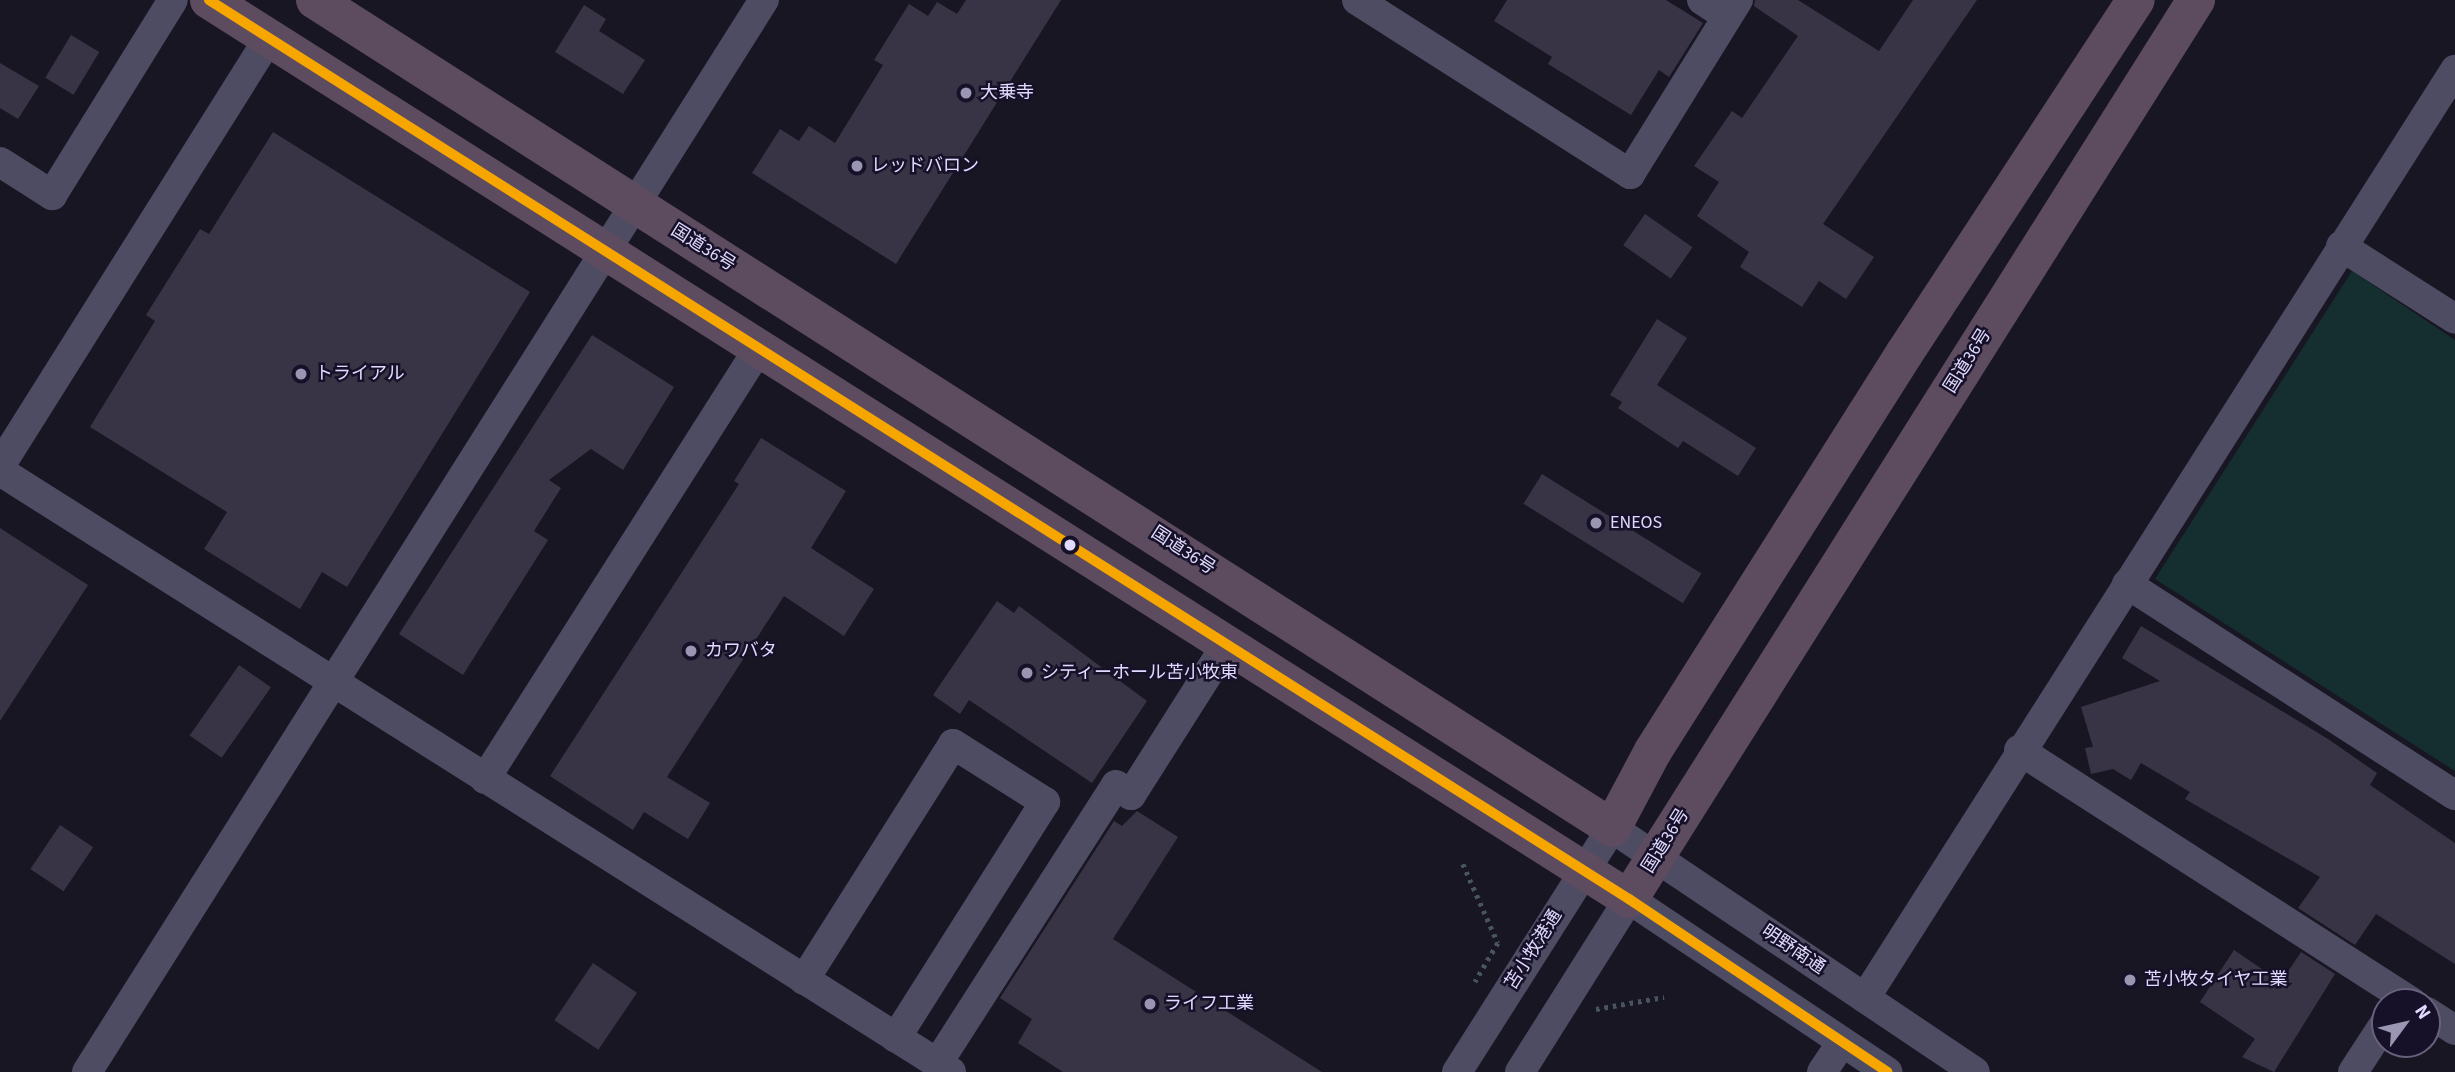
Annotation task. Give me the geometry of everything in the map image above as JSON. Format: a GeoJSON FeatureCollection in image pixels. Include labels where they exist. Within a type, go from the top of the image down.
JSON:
{"type":"FeatureCollection","features":[{"type":"Feature","properties":{"kind":"highway"},"geometry":{"type":"LineString","coordinates":[[209,0],[1629,899]]}},
{"type":"Feature","properties":{"kind":"highway","name":"国道36号"},"geometry":{"type":"LineString","coordinates":[[315,0],[1612,828]]}},
{"type":"Feature","properties":{"kind":"highway"},"geometry":{"type":"LineString","coordinates":[[1612,828],[1653,751],[1882,389],[2136,0]]}},
{"type":"Feature","properties":{"kind":"highway","name":"国道36号"},"geometry":{"type":"LineString","coordinates":[[1629,899],[2196,0]]}},
{"type":"Feature","properties":{"kind":"street"},"geometry":{"type":"LineString","coordinates":[[0,162],[52,195],[173,0]]}},
{"type":"Feature","properties":{"kind":"street"},"geometry":{"type":"LineString","coordinates":[[87,1072],[330,682],[764,0]]}},
{"type":"Feature","properties":{"kind":"street"},"geometry":{"type":"LineString","coordinates":[[1357,0],[1630,174],[1732,8],[1702,0]]}},
{"type":"Feature","properties":{"kind":"street"},"geometry":{"type":"LineString","coordinates":[[0,466],[270,38]]}},
{"type":"Feature","properties":{"kind":"street"},"geometry":{"type":"LineString","coordinates":[[1865,998],[2019,750],[2342,246],[2447,100],[2455,70]]}},
{"type":"Feature","properties":{"kind":"street"},"geometry":{"type":"LineString","coordinates":[[2342,246],[2455,319]]}},
{"type":"Feature","properties":{"kind":"street"},"geometry":{"type":"LineString","coordinates":[[485,779],[758,348]]}},
{"type":"Feature","properties":{"kind":"street"},"geometry":{"type":"LineString","coordinates":[[0,471],[944,1068],[1116,785],[1130,794],[1227,644]]}},
{"type":"Feature","properties":{"kind":"street"},"geometry":{"type":"LineString","coordinates":[[2127,583],[2455,795]]}},
{"type":"Feature","properties":{"kind":"street"},"geometry":{"type":"LineString","coordinates":[[804,980],[953,744],[1045,802],[896,1038]]}},
{"type":"Feature","properties":{"kind":"street"},"geometry":{"type":"LineString","coordinates":[[2019,750],[2387,988]]}},
{"type":"Feature","properties":{"kind":"street","name":"明野南通"},"geometry":{"type":"LineString","coordinates":[[1612,828],[1975,1072]]}},
{"type":"Feature","properties":{"kind":"street","name":"苫小牧港通"},"geometry":{"type":"LineString","coordinates":[[1457,1072],[1612,828]]}},
{"type":"Feature","properties":{"kind":"street"},"geometry":{"type":"LineString","coordinates":[[1520,1072],[1629,899],[1887,1072]]}},
{"type":"Feature","properties":{"kind":"street"},"geometry":{"type":"LineString","coordinates":[[1822,1072],[1842,1042]]}},
{"type":"Feature","properties":{"kind":"street"},"geometry":{"type":"LineString","coordinates":[[2353,1072],[2371,1044]]}},
{"type":"Feature","properties":{"kind":"path"},"geometry":{"type":"LineString","coordinates":[[1463,863],[1498,943],[1471,990]]}},
{"type":"Feature","properties":{"kind":"path"},"geometry":{"type":"LineString","coordinates":[[1587,1020],[1593,1009],[1664,997]]}},
{"type":"Feature","properties":{"kind":"green space"},"geometry":{"type":"Polygon","coordinates":[[[2352,271],[2455,340],[2455,771],[2155,579],[2352,271]]]}},
{"type":"Feature","properties":{"kind":"building"},"geometry":{"type":"Polygon","coordinates":[[[966,0],[1061,0],[896,264],[752,173],[780,129],[799,141],[809,126],[835,143],[883,65],[874,60],[909,4],[928,16],[937,2],[957,14],[966,0]]]}},
{"type":"Feature","properties":{"kind":"building"},"geometry":{"type":"Polygon","coordinates":[[[1507,0],[1666,0],[1703,23],[1669,77],[1659,70],[1631,115],[1548,64],[1552,57],[1494,21],[1507,0]]]}},
{"type":"Feature","properties":{"kind":"building"},"geometry":{"type":"Polygon","coordinates":[[[1755,0],[1798,0],[1879,51],[1913,0],[1977,0],[1823,224],[1874,257],[1846,299],[1819,281],[1802,307],[1740,267],[1749,252],[1697,216],[1719,182],[1694,166],[1732,111],[1742,118],[1798,36],[1754,6],[1755,0]]]}},
{"type":"Feature","properties":{"kind":"building"},"geometry":{"type":"Polygon","coordinates":[[[584,5],[606,19],[599,31],[645,60],[623,94],[555,52],[584,5]]]}},
{"type":"Feature","properties":{"kind":"building"},"geometry":{"type":"Polygon","coordinates":[[[71,35],[99,52],[74,95],[45,78],[71,35]]]}},
{"type":"Feature","properties":{"kind":"building"},"geometry":{"type":"Polygon","coordinates":[[[0,63],[39,86],[18,119],[0,108],[0,63]]]}},
{"type":"Feature","properties":{"kind":"building","name":"トライアル"},"geometry":{"type":"Polygon","coordinates":[[[273,132],[530,292],[347,587],[322,572],[300,609],[204,549],[227,512],[90,427],[155,321],[146,315],[200,229],[209,234],[273,132]]]}},
{"type":"Feature","properties":{"kind":"building"},"geometry":{"type":"Polygon","coordinates":[[[1645,214],[1693,247],[1671,278],[1623,245],[1645,214]]]}},
{"type":"Feature","properties":{"kind":"building"},"geometry":{"type":"Polygon","coordinates":[[[1657,319],[1687,338],[1657,385],[1756,448],[1738,476],[1683,441],[1678,448],[1618,408],[1622,402],[1610,395],[1657,319]]]}},
{"type":"Feature","properties":{"kind":"building"},"geometry":{"type":"Polygon","coordinates":[[[592,335],[674,387],[623,470],[591,449],[549,480],[561,488],[534,531],[548,540],[463,675],[399,634],[592,335]]]}},
{"type":"Feature","properties":{"kind":"building"},"geometry":{"type":"Polygon","coordinates":[[[761,438],[846,491],[811,548],[874,589],[844,636],[784,596],[667,777],[710,803],[688,839],[644,812],[633,830],[550,776],[739,484],[734,481],[761,438]]]}},
{"type":"Feature","properties":{"kind":"building"},"geometry":{"type":"Polygon","coordinates":[[[1542,474],[1701,574],[1683,603],[1523,504],[1542,474]]]}},
{"type":"Feature","properties":{"kind":"building"},"geometry":{"type":"Polygon","coordinates":[[[0,528],[88,585],[0,721],[0,528]]]}},
{"type":"Feature","properties":{"kind":"building","name":"シティーホール苫小牧東"},"geometry":{"type":"Polygon","coordinates":[[[997,601],[1014,613],[1019,606],[1147,701],[1092,783],[969,700],[960,714],[933,695],[997,601]]]}},
{"type":"Feature","properties":{"kind":"building"},"geometry":{"type":"Polygon","coordinates":[[[2141,626],[2328,739],[2377,773],[2370,785],[2455,843],[2455,964],[2376,914],[2355,945],[2298,908],[2320,877],[2185,799],[2190,792],[2141,763],[2131,780],[2113,769],[2091,774],[2085,748],[2093,747],[2081,707],[2160,681],[2122,658],[2141,626]]]}},
{"type":"Feature","properties":{"kind":"building"},"geometry":{"type":"Polygon","coordinates":[[[239,665],[271,687],[222,758],[190,735],[239,665]]]}},
{"type":"Feature","properties":{"kind":"building"},"geometry":{"type":"Polygon","coordinates":[[[1137,811],[1178,837],[1113,939],[1322,1072],[1063,1072],[1018,1043],[1032,1019],[1000,998],[1114,821],[1122,826],[1137,811]]]}},
{"type":"Feature","properties":{"kind":"building"},"geometry":{"type":"Polygon","coordinates":[[[60,825],[93,847],[64,891],[30,869],[60,825]]]}},
{"type":"Feature","properties":{"kind":"building"},"geometry":{"type":"Polygon","coordinates":[[[2234,950],[2281,982],[2301,952],[2335,974],[2274,1072],[2242,1057],[2255,1039],[2200,1002],[2234,950]]]}},
{"type":"Feature","properties":{"kind":"building"},"geometry":{"type":"Polygon","coordinates":[[[593,963],[637,993],[598,1050],[554,1020],[593,963]]]}},
{"type":"Feature","properties":{"kind":"transit line"},"geometry":{"type":"LineString","coordinates":[[209,0],[1629,899],[1887,1072]]}},
{"type":"Feature","properties":{"kind":"place","name":"大乗寺"},"geometry":{"type":"Point","coordinates":[966,93]}},
{"type":"Feature","properties":{"kind":"place","name":"レッドバロン"},"geometry":{"type":"Point","coordinates":[857,166]}},
{"type":"Feature","properties":{"kind":"place","name":"トライアル"},"geometry":{"type":"Point","coordinates":[301,374]}},
{"type":"Feature","properties":{"kind":"place","name":"ENEOS"},"geometry":{"type":"Point","coordinates":[1596,523]}},
{"type":"Feature","properties":{"kind":"place","name":"カワバタ"},"geometry":{"type":"Point","coordinates":[691,651]}},
{"type":"Feature","properties":{"kind":"place","name":"シティーホール苫小牧東"},"geometry":{"type":"Point","coordinates":[1027,673]}},
{"type":"Feature","properties":{"kind":"place","name":"苫小牧タイヤ工業"},"geometry":{"type":"Point","coordinates":[2130,980]}},
{"type":"Feature","properties":{"kind":"place","name":"ライフ工業"},"geometry":{"type":"Point","coordinates":[1150,1004]}}]}
